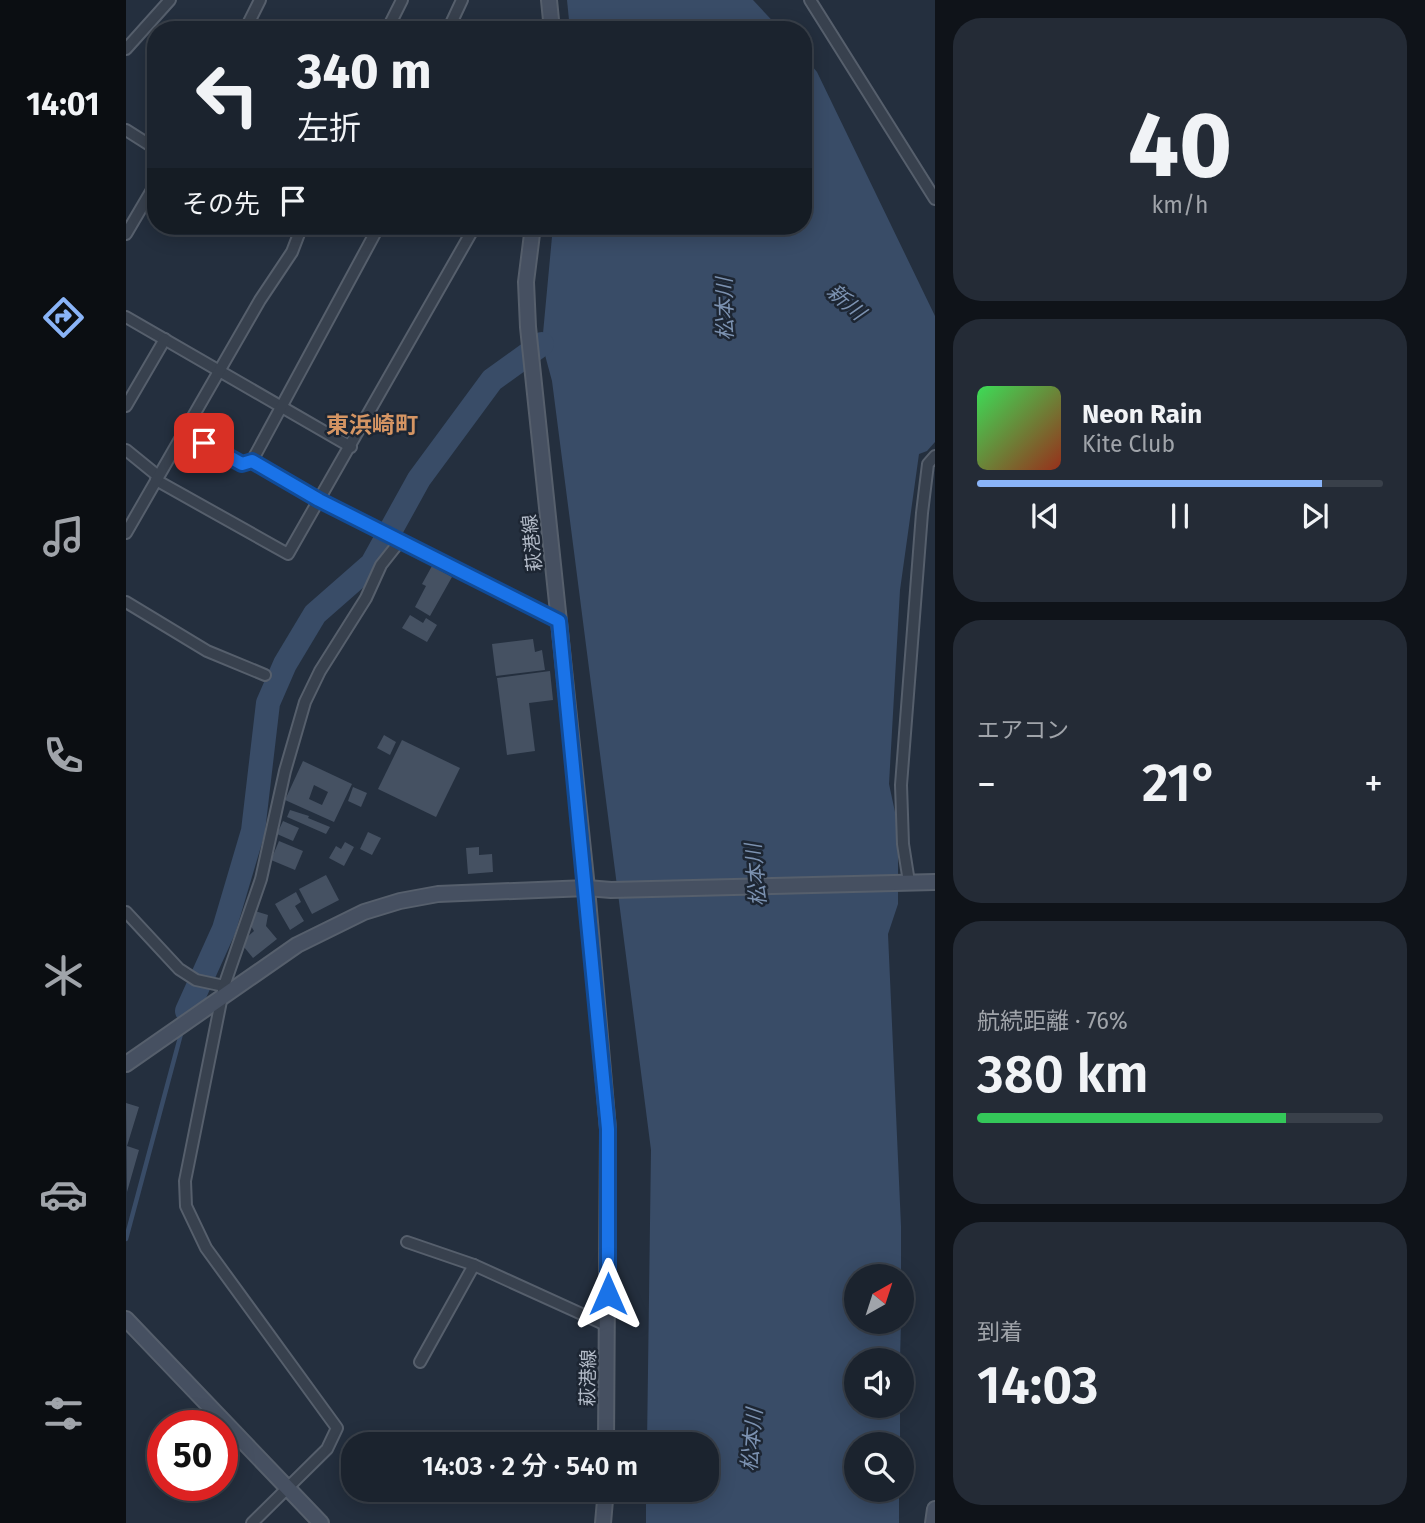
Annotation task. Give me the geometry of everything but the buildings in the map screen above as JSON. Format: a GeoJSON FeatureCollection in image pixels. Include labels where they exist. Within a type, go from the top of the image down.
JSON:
{"type":"FeatureCollection","features":[{"type":"Feature","properties":{"kind":"main road"},"geometry":{"type":"LineString","coordinates":[[550,0],[551,21]]}},
{"type":"Feature","properties":{"kind":"main road","name":"萩港線"},"geometry":{"type":"LineString","coordinates":[[532,235],[526,282],[528,327],[608,1129],[606,1432]]}},
{"type":"Feature","properties":{"kind":"main road"},"geometry":{"type":"LineString","coordinates":[[126,1064],[223,992],[309,939],[364,912],[400,901],[438,894],[586,888],[611,890],[935,882]]}},
{"type":"Feature","properties":{"kind":"main road"},"geometry":{"type":"LineString","coordinates":[[126,1319],[321,1523]]}},
{"type":"Feature","properties":{"kind":"main road"},"geometry":{"type":"LineString","coordinates":[[603,1523],[605,1502]]}},
{"type":"Feature","properties":{"kind":"main road"},"geometry":{"type":"LineString","coordinates":[[933,1523],[935,1508]]}},
{"type":"Feature","properties":{"kind":"street"},"geometry":{"type":"LineString","coordinates":[[151,21],[170,0]]}},
{"type":"Feature","properties":{"kind":"street"},"geometry":{"type":"LineString","coordinates":[[249,21],[260,0]]}},
{"type":"Feature","properties":{"kind":"street"},"geometry":{"type":"LineString","coordinates":[[392,21],[402,0]]}},
{"type":"Feature","properties":{"kind":"street"},"geometry":{"type":"LineString","coordinates":[[452,21],[463,0]]}},
{"type":"Feature","properties":{"kind":"street"},"geometry":{"type":"LineString","coordinates":[[810,0],[935,199]]}},
{"type":"Feature","properties":{"kind":"street"},"geometry":{"type":"LineString","coordinates":[[126,49],[147,26]]}},
{"type":"Feature","properties":{"kind":"street"},"geometry":{"type":"LineString","coordinates":[[126,130],[147,143]]}},
{"type":"Feature","properties":{"kind":"street"},"geometry":{"type":"LineString","coordinates":[[126,234],[147,198]]}},
{"type":"Feature","properties":{"kind":"street"},"geometry":{"type":"LineString","coordinates":[[126,533],[260,300],[292,252],[299,235]]}},
{"type":"Feature","properties":{"kind":"street"},"geometry":{"type":"LineString","coordinates":[[184,432],[242,464],[252,461],[374,235]]}},
{"type":"Feature","properties":{"kind":"street"},"geometry":{"type":"LineString","coordinates":[[126,450],[157,478],[288,554],[470,235]]}},
{"type":"Feature","properties":{"kind":"street"},"geometry":{"type":"LineString","coordinates":[[126,317],[351,447]]}},
{"type":"Feature","properties":{"kind":"street"},"geometry":{"type":"LineString","coordinates":[[126,406],[165,339]]}},
{"type":"Feature","properties":{"kind":"street"},"geometry":{"type":"LineString","coordinates":[[905,882],[901,785],[922,513],[928,464],[935,456]]}},
{"type":"Feature","properties":{"kind":"street"},"geometry":{"type":"LineString","coordinates":[[252,461],[319,500],[559,621]]}},
{"type":"Feature","properties":{"kind":"street"},"geometry":{"type":"LineString","coordinates":[[252,1523],[327,1450],[337,1428],[206,1248],[192,1221],[184,1192],[223,992],[261,879],[285,771],[305,702],[320,671],[366,598],[381,565],[397,540]]}},
{"type":"Feature","properties":{"kind":"street"},"geometry":{"type":"LineString","coordinates":[[126,602],[207,651],[265,675]]}},
{"type":"Feature","properties":{"kind":"street"},"geometry":{"type":"LineString","coordinates":[[126,912],[179,969],[223,992]]}},
{"type":"Feature","properties":{"kind":"street"},"geometry":{"type":"LineString","coordinates":[[407,1242],[474,1265],[608,1326]]}},
{"type":"Feature","properties":{"kind":"street"},"geometry":{"type":"LineString","coordinates":[[420,1363],[474,1265]]}},
{"type":"Feature","properties":{"kind":"water"},"geometry":{"type":"Polygon","coordinates":[[[567,0],[753,0],[773,21],[569,21],[567,0]]]}},
{"type":"Feature","properties":{"kind":"water"},"geometry":{"type":"Polygon","coordinates":[[[812,66],[935,316],[935,442],[927,451],[919,454],[900,590],[889,784],[898,826],[898,904],[888,934],[901,1264],[844,1264],[844,1334],[901,1334],[900,1348],[844,1348],[844,1418],[900,1418],[900,1432],[844,1432],[844,1502],[899,1502],[899,1523],[646,1523],[646,1502],[719,1502],[719,1432],[647,1432],[651,1150],[552,381],[542,344],[552,235],[812,235],[812,66]]]}},
{"type":"Feature","properties":{"kind":"waterway"},"geometry":{"type":"LineString","coordinates":[[187,1011],[224,929],[253,831],[268,703],[285,664],[315,614],[372,564],[419,479],[492,380],[542,344]]}},
{"type":"Feature","properties":{"kind":"waterway"},"geometry":{"type":"LineString","coordinates":[[126,1239],[182,1030]]}},
{"type":"Feature","properties":{"kind":"district","name":"東浜崎町"},"geometry":{"type":"Point","coordinates":[372,425]}},
{"type":"Feature","properties":{"kind":"route"},"geometry":{"type":"LineString","coordinates":[[204,443],[242,464],[252,461],[319,500],[559,621],[592,941],[608,1129],[608,1294]]}},
{"type":"Feature","properties":{"kind":"water label","name":"新川"},"geometry":{"type":"Point","coordinates":[846,302]}},
{"type":"Feature","properties":{"kind":"water label","name":"松本川"},"geometry":{"type":"Point","coordinates":[725,309]}},
{"type":"Feature","properties":{"kind":"water label","name":"松本川"},"geometry":{"type":"Point","coordinates":[756,875]}},
{"type":"Feature","properties":{"kind":"water label","name":"松本川"},"geometry":{"type":"Point","coordinates":[752,1440]}}]}
